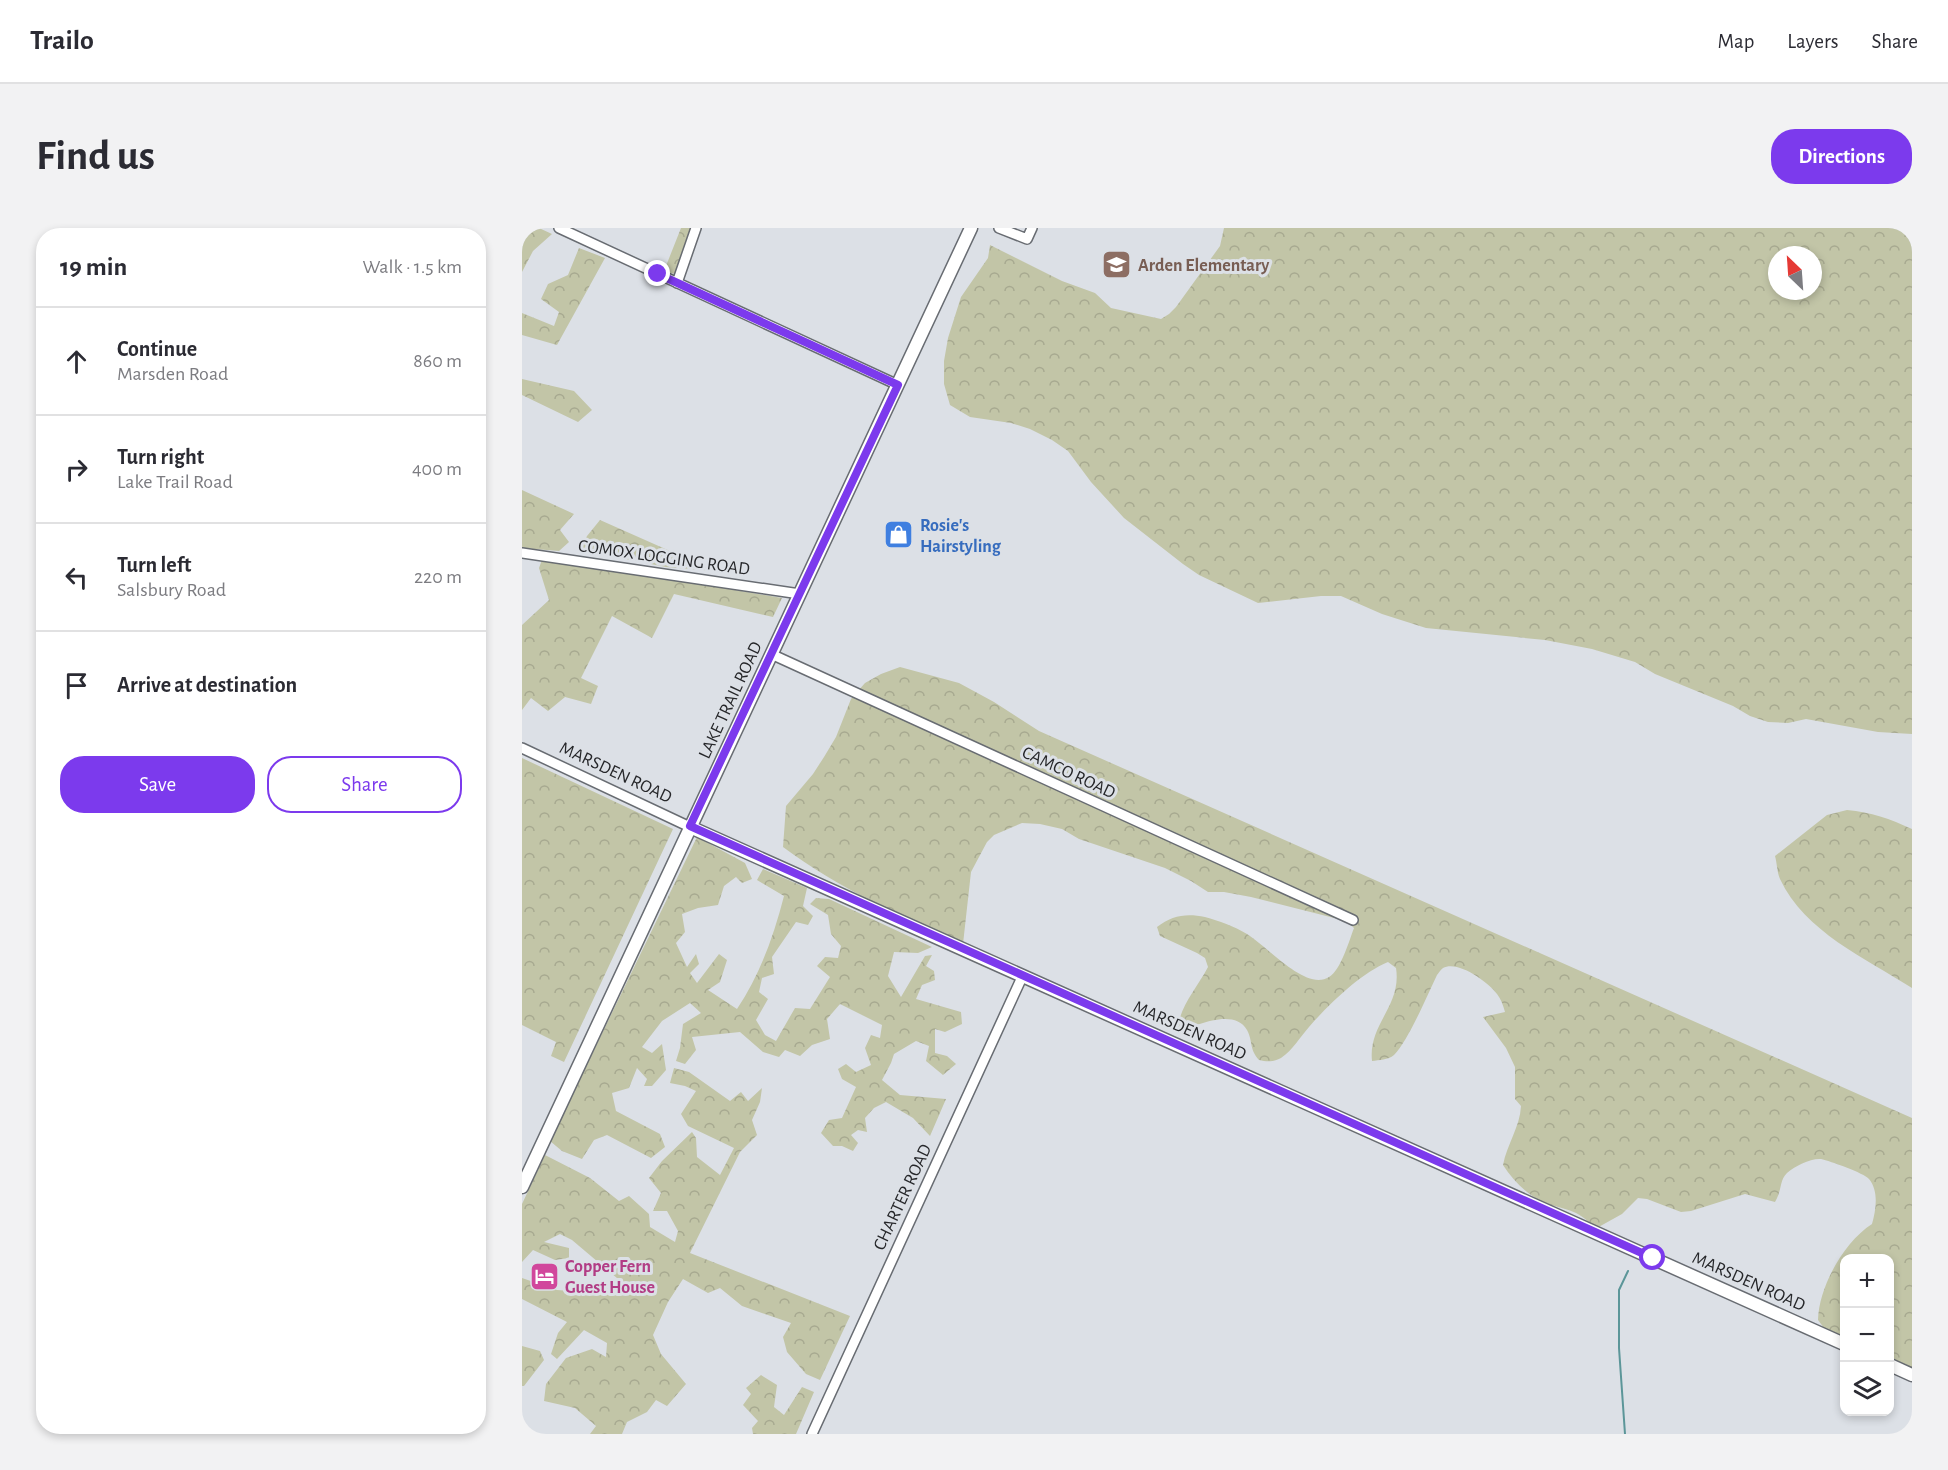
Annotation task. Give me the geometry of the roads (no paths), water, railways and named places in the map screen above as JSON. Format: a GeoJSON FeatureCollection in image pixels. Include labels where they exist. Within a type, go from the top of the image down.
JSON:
{"type":"FeatureCollection","features":[{"type":"Feature","properties":{"kind":"street"},"geometry":{"type":"LineString","coordinates":[[559,228],[898,385]]}},
{"type":"Feature","properties":{"kind":"street"},"geometry":{"type":"LineString","coordinates":[[677,283],[696,228]]}},
{"type":"Feature","properties":{"kind":"street","name":"LAKE TRAIL ROAD"},"geometry":{"type":"LineString","coordinates":[[522,1187],[971,228]]}},
{"type":"Feature","properties":{"kind":"street"},"geometry":{"type":"LineString","coordinates":[[1005,229],[1026,239],[1032,228]]}},
{"type":"Feature","properties":{"kind":"street","name":"COMOX LOGGING ROAD"},"geometry":{"type":"LineString","coordinates":[[522,553],[800,594]]}},
{"type":"Feature","properties":{"kind":"street","name":"CAMCO ROAD"},"geometry":{"type":"LineString","coordinates":[[771,654],[1353,920]]}},
{"type":"Feature","properties":{"kind":"street","name":"MARSDEN ROAD"},"geometry":{"type":"LineString","coordinates":[[522,748],[690,826],[1840,1342]]}},
{"type":"Feature","properties":{"kind":"street","name":"CHARTER ROAD"},"geometry":{"type":"LineString","coordinates":[[812,1434],[1023,975]]}},
{"type":"Feature","properties":{"kind":"street"},"geometry":{"type":"LineString","coordinates":[[1894,1367],[1912,1375]]}},
{"type":"Feature","properties":{"kind":"waterway"},"geometry":{"type":"LineString","coordinates":[[1625,1434],[1619,1348],[1619,1290],[1628,1271]]}},
{"type":"Feature","properties":{"kind":"place","name":"Arden Elementary"},"geometry":{"type":"Point","coordinates":[1117,265]}},
{"type":"Feature","properties":{"kind":"place","name":"Rosie's Hairstyling"},"geometry":{"type":"Point","coordinates":[899,535]}},
{"type":"Feature","properties":{"kind":"place","name":"Copper Fern Guest House"},"geometry":{"type":"Point","coordinates":[544,1276]}}]}
